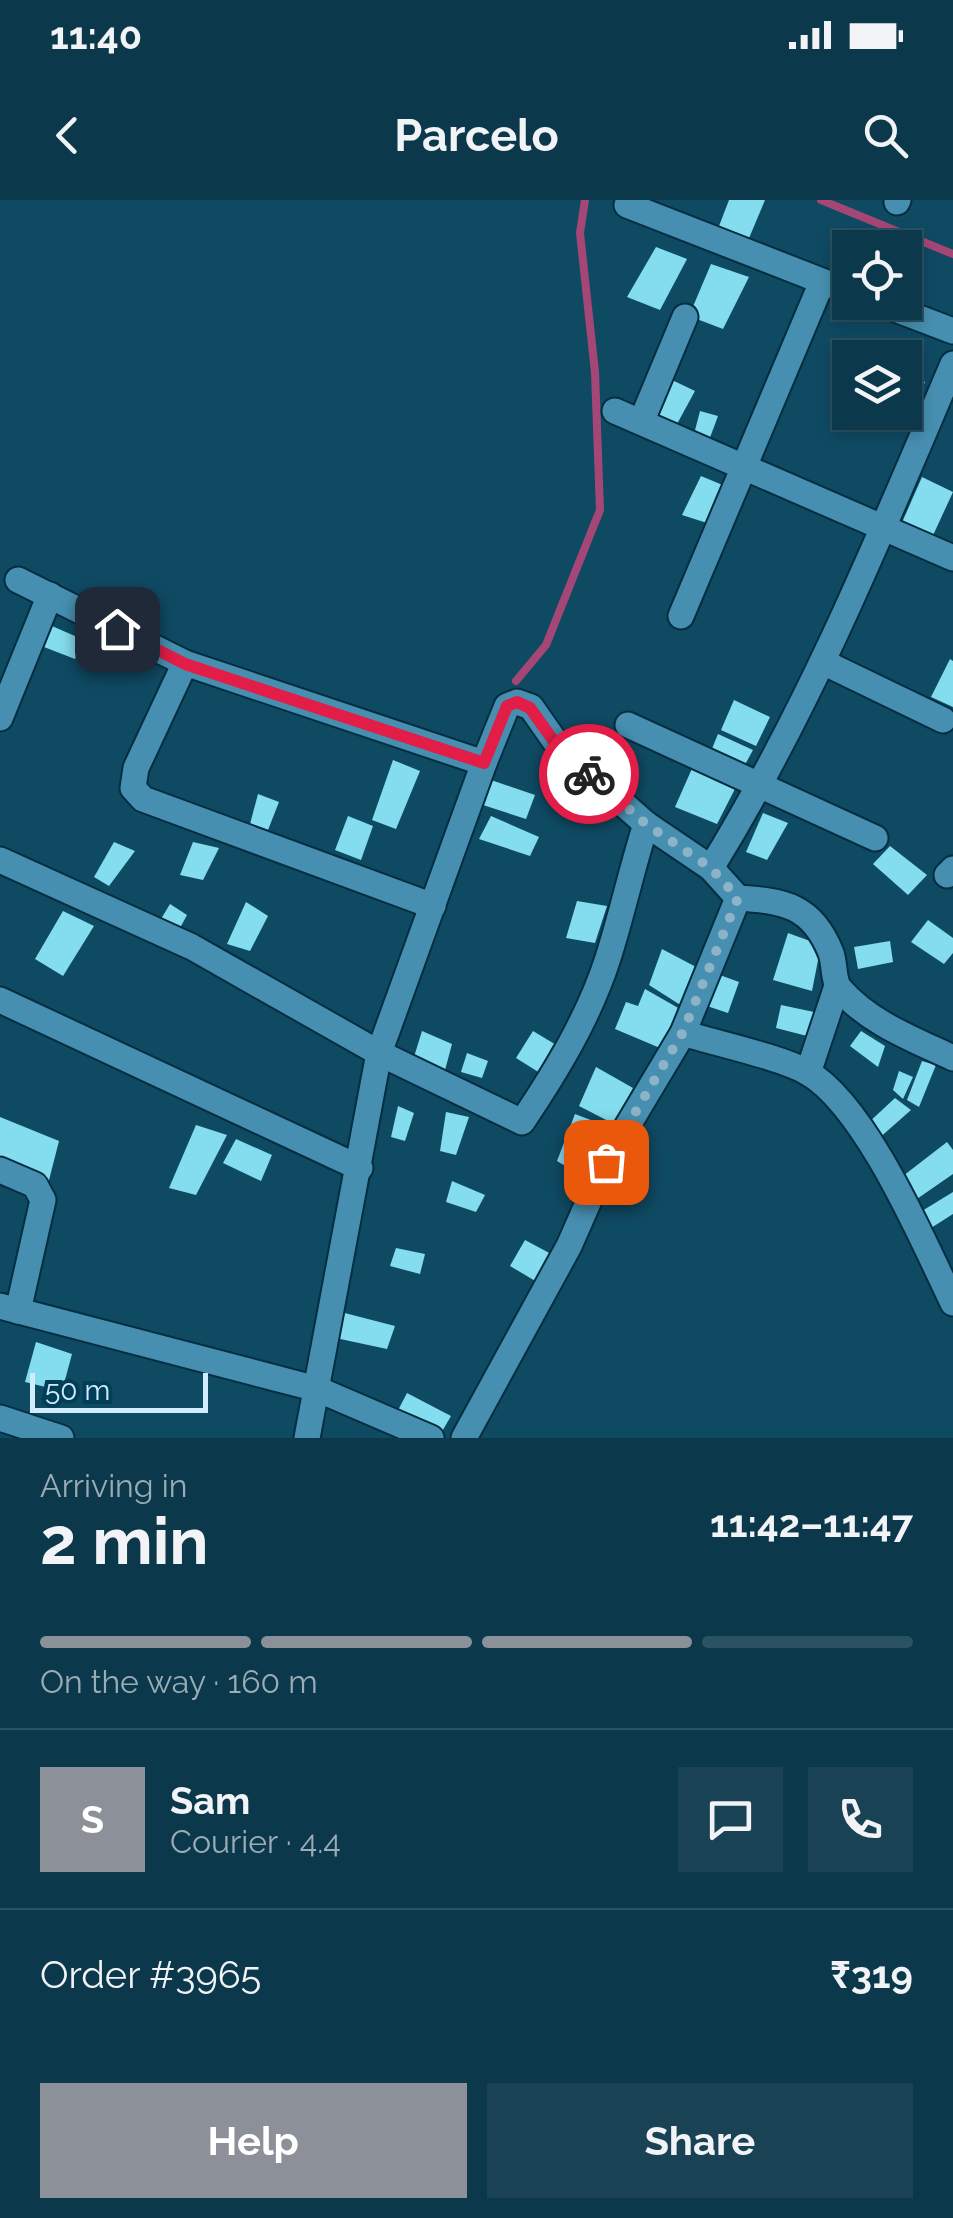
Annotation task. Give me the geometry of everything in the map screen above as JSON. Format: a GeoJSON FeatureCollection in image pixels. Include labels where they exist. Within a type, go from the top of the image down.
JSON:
{"type":"FeatureCollection","features":[{"type":"Feature","properties":{"kind":"street"},"geometry":{"type":"LineString","coordinates":[[627,205],[832,286]]}},
{"type":"Feature","properties":{"kind":"street"},"geometry":{"type":"LineString","coordinates":[[681,616],[822,282]]}},
{"type":"Feature","properties":{"kind":"street"},"geometry":{"type":"LineString","coordinates":[[642,420],[685,317]]}},
{"type":"Feature","properties":{"kind":"street"},"geometry":{"type":"LineString","coordinates":[[922,319],[953,331]]}},
{"type":"Feature","properties":{"kind":"street"},"geometry":{"type":"LineString","coordinates":[[711,868],[760,788],[825,663],[953,364]]}},
{"type":"Feature","properties":{"kind":"street"},"geometry":{"type":"LineString","coordinates":[[615,411],[953,558]]}},
{"type":"Feature","properties":{"kind":"street"},"geometry":{"type":"LineString","coordinates":[[18,580],[185,664],[484,763]]}},
{"type":"Feature","properties":{"kind":"street"},"geometry":{"type":"LineString","coordinates":[[0,718],[50,595]]}},
{"type":"Feature","properties":{"kind":"street"},"geometry":{"type":"LineString","coordinates":[[825,663],[944,720]]}},
{"type":"Feature","properties":{"kind":"street"},"geometry":{"type":"LineString","coordinates":[[185,664],[136,768],[134,788],[143,799],[432,906]]}},
{"type":"Feature","properties":{"kind":"street"},"geometry":{"type":"LineString","coordinates":[[307,1438],[380,1053],[507,706],[517,702],[530,708],[558,747],[646,824],[711,868],[738,898],[784,901],[812,921],[832,954],[837,986],[808,1072]]}},
{"type":"Feature","properties":{"kind":"street"},"geometry":{"type":"LineString","coordinates":[[628,725],[875,838]]}},
{"type":"Feature","properties":{"kind":"street"},"geometry":{"type":"LineString","coordinates":[[0,860],[192,947],[380,1053],[522,1122],[558,1068],[582,1022],[608,958],[646,824]]}},
{"type":"Feature","properties":{"kind":"street"},"geometry":{"type":"LineString","coordinates":[[464,1438],[569,1246],[606,1162],[683,1032],[738,898]]}},
{"type":"Feature","properties":{"kind":"street"},"geometry":{"type":"LineString","coordinates":[[837,986],[889,1027],[953,1058]]}},
{"type":"Feature","properties":{"kind":"street"},"geometry":{"type":"LineString","coordinates":[[0,1000],[360,1168]]}},
{"type":"Feature","properties":{"kind":"street"},"geometry":{"type":"LineString","coordinates":[[683,1032],[808,1072],[854,1117],[887,1170],[953,1303]]}},
{"type":"Feature","properties":{"kind":"street"},"geometry":{"type":"LineString","coordinates":[[0,1170],[35,1185],[43,1200],[9,1309],[318,1390],[431,1438]]}},
{"type":"Feature","properties":{"kind":"street"},"geometry":{"type":"LineString","coordinates":[[0,1418],[60,1438]]}},
{"type":"Feature","properties":{"kind":"building"},"geometry":{"type":"Polygon","coordinates":[[[729,200],[765,200],[744,250],[716,234],[729,200]]]}},
{"type":"Feature","properties":{"kind":"building"},"geometry":{"type":"Polygon","coordinates":[[[656,247],[687,259],[660,310],[627,297],[656,247]]]}},
{"type":"Feature","properties":{"kind":"building"},"geometry":{"type":"Polygon","coordinates":[[[711,264],[749,277],[723,329],[689,316],[711,264]]]}},
{"type":"Feature","properties":{"kind":"building"},"geometry":{"type":"Polygon","coordinates":[[[672,380],[695,391],[677,424],[655,415],[672,380]]]}},
{"type":"Feature","properties":{"kind":"building"},"geometry":{"type":"Polygon","coordinates":[[[700,411],[718,416],[708,443],[693,438],[700,411]]]}},
{"type":"Feature","properties":{"kind":"building"},"geometry":{"type":"Polygon","coordinates":[[[701,476],[725,486],[707,523],[682,515],[701,476]]]}},
{"type":"Feature","properties":{"kind":"building"},"geometry":{"type":"Polygon","coordinates":[[[922,477],[953,492],[929,544],[900,527],[922,477]]]}},
{"type":"Feature","properties":{"kind":"building"},"geometry":{"type":"Polygon","coordinates":[[[52,626],[84,640],[75,659],[44,647],[52,626]]]}},
{"type":"Feature","properties":{"kind":"building"},"geometry":{"type":"Polygon","coordinates":[[[950,659],[953,661],[953,707],[931,697],[950,659]]]}},
{"type":"Feature","properties":{"kind":"building"},"geometry":{"type":"Polygon","coordinates":[[[734,700],[770,717],[756,746],[721,730],[734,700]]]}},
{"type":"Feature","properties":{"kind":"building"},"geometry":{"type":"Polygon","coordinates":[[[718,734],[753,750],[741,772],[709,756],[718,734]]]}},
{"type":"Feature","properties":{"kind":"building"},"geometry":{"type":"Polygon","coordinates":[[[393,760],[420,771],[396,829],[372,820],[393,760]]]}},
{"type":"Feature","properties":{"kind":"building"},"geometry":{"type":"Polygon","coordinates":[[[694,764],[739,781],[717,824],[675,807],[694,764]]]}},
{"type":"Feature","properties":{"kind":"building"},"geometry":{"type":"Polygon","coordinates":[[[491,780],[535,795],[526,819],[483,805],[491,780]]]}},
{"type":"Feature","properties":{"kind":"building"},"geometry":{"type":"Polygon","coordinates":[[[258,794],[279,802],[268,830],[250,824],[258,794]]]}},
{"type":"Feature","properties":{"kind":"building"},"geometry":{"type":"Polygon","coordinates":[[[763,813],[788,823],[767,860],[746,852],[763,813]]]}},
{"type":"Feature","properties":{"kind":"building"},"geometry":{"type":"Polygon","coordinates":[[[348,816],[373,826],[361,860],[335,850],[348,816]]]}},
{"type":"Feature","properties":{"kind":"building"},"geometry":{"type":"Polygon","coordinates":[[[491,816],[539,837],[530,856],[479,839],[491,816]]]}},
{"type":"Feature","properties":{"kind":"building"},"geometry":{"type":"Polygon","coordinates":[[[114,842],[135,851],[109,886],[94,877],[114,842]]]}},
{"type":"Feature","properties":{"kind":"building"},"geometry":{"type":"Polygon","coordinates":[[[193,842],[219,848],[203,880],[180,875],[193,842]]]}},
{"type":"Feature","properties":{"kind":"building"},"geometry":{"type":"Polygon","coordinates":[[[890,846],[927,875],[908,895],[873,864],[890,846]]]}},
{"type":"Feature","properties":{"kind":"building"},"geometry":{"type":"Polygon","coordinates":[[[577,901],[607,906],[595,943],[566,938],[577,901]]]}},
{"type":"Feature","properties":{"kind":"building"},"geometry":{"type":"Polygon","coordinates":[[[246,902],[268,916],[250,951],[227,944],[246,902]]]}},
{"type":"Feature","properties":{"kind":"building"},"geometry":{"type":"Polygon","coordinates":[[[170,904],[187,915],[180,928],[161,919],[170,904]]]}},
{"type":"Feature","properties":{"kind":"building"},"geometry":{"type":"Polygon","coordinates":[[[63,911],[94,926],[63,976],[35,959],[63,911]]]}},
{"type":"Feature","properties":{"kind":"building"},"geometry":{"type":"Polygon","coordinates":[[[928,920],[953,938],[953,953],[944,964],[911,942],[928,920]]]}},
{"type":"Feature","properties":{"kind":"building"},"geometry":{"type":"Polygon","coordinates":[[[788,933],[821,945],[812,991],[773,980],[788,933]]]}},
{"type":"Feature","properties":{"kind":"building"},"geometry":{"type":"Polygon","coordinates":[[[890,941],[893,962],[858,969],[854,947],[890,941]]]}},
{"type":"Feature","properties":{"kind":"building"},"geometry":{"type":"Polygon","coordinates":[[[662,949],[698,968],[682,1006],[649,985],[662,949]]]}},
{"type":"Feature","properties":{"kind":"building"},"geometry":{"type":"Polygon","coordinates":[[[709,971],[739,982],[728,1013],[698,1003],[709,971]]]}},
{"type":"Feature","properties":{"kind":"building"},"geometry":{"type":"Polygon","coordinates":[[[645,989],[680,1009],[660,1048],[615,1029],[626,1002],[638,1006],[645,989]]]}},
{"type":"Feature","properties":{"kind":"building"},"geometry":{"type":"Polygon","coordinates":[[[781,1005],[814,1012],[807,1036],[776,1028],[781,1005]]]}},
{"type":"Feature","properties":{"kind":"building"},"geometry":{"type":"Polygon","coordinates":[[[422,1031],[452,1044],[444,1074],[413,1060],[422,1031]]]}},
{"type":"Feature","properties":{"kind":"building"},"geometry":{"type":"Polygon","coordinates":[[[533,1031],[558,1046],[540,1073],[516,1058],[533,1031]]]}},
{"type":"Feature","properties":{"kind":"building"},"geometry":{"type":"Polygon","coordinates":[[[861,1031],[885,1046],[878,1067],[850,1046],[861,1031]]]}},
{"type":"Feature","properties":{"kind":"building"},"geometry":{"type":"Polygon","coordinates":[[[467,1053],[488,1061],[482,1078],[461,1072],[467,1053]]]}},
{"type":"Feature","properties":{"kind":"building"},"geometry":{"type":"Polygon","coordinates":[[[922,1061],[936,1065],[919,1107],[907,1100],[922,1061]]]}},
{"type":"Feature","properties":{"kind":"building"},"geometry":{"type":"Polygon","coordinates":[[[596,1067],[633,1088],[614,1124],[579,1106],[596,1067]]]}},
{"type":"Feature","properties":{"kind":"building"},"geometry":{"type":"Polygon","coordinates":[[[899,1071],[913,1077],[903,1099],[893,1090],[899,1071]]]}},
{"type":"Feature","properties":{"kind":"building"},"geometry":{"type":"Polygon","coordinates":[[[895,1098],[911,1110],[877,1140],[866,1125],[895,1098]]]}},
{"type":"Feature","properties":{"kind":"building"},"geometry":{"type":"Polygon","coordinates":[[[398,1106],[414,1113],[405,1141],[391,1137],[398,1106]]]}},
{"type":"Feature","properties":{"kind":"building"},"geometry":{"type":"Polygon","coordinates":[[[446,1112],[469,1117],[456,1155],[440,1151],[446,1112]]]}},
{"type":"Feature","properties":{"kind":"building"},"geometry":{"type":"Polygon","coordinates":[[[575,1114],[609,1127],[587,1179],[557,1161],[575,1114]]]}},
{"type":"Feature","properties":{"kind":"building"},"geometry":{"type":"Polygon","coordinates":[[[0,1117],[59,1141],[48,1184],[0,1164],[0,1117]]]}},
{"type":"Feature","properties":{"kind":"building"},"geometry":{"type":"Polygon","coordinates":[[[196,1125],[227,1135],[196,1195],[169,1188],[196,1125]]]}},
{"type":"Feature","properties":{"kind":"building"},"geometry":{"type":"Polygon","coordinates":[[[236,1139],[272,1155],[261,1181],[223,1163],[236,1139]]]}},
{"type":"Feature","properties":{"kind":"building"},"geometry":{"type":"Polygon","coordinates":[[[947,1142],[953,1150],[953,1174],[914,1201],[903,1176],[947,1142]]]}},
{"type":"Feature","properties":{"kind":"building"},"geometry":{"type":"Polygon","coordinates":[[[452,1181],[485,1195],[476,1212],[446,1202],[452,1181]]]}},
{"type":"Feature","properties":{"kind":"building"},"geometry":{"type":"Polygon","coordinates":[[[953,1192],[953,1214],[931,1228],[922,1211],[953,1192]]]}},
{"type":"Feature","properties":{"kind":"building"},"geometry":{"type":"Polygon","coordinates":[[[525,1240],[553,1255],[537,1282],[510,1266],[525,1240]]]}},
{"type":"Feature","properties":{"kind":"building"},"geometry":{"type":"Polygon","coordinates":[[[396,1248],[425,1254],[420,1274],[390,1266],[396,1248]]]}},
{"type":"Feature","properties":{"kind":"building"},"geometry":{"type":"Polygon","coordinates":[[[337,1311],[395,1326],[387,1349],[331,1337],[337,1311]]]}},
{"type":"Feature","properties":{"kind":"building"},"geometry":{"type":"Polygon","coordinates":[[[36,1342],[72,1354],[62,1391],[25,1382],[36,1342]]]}},
{"type":"Feature","properties":{"kind":"building"},"geometry":{"type":"Polygon","coordinates":[[[407,1393],[451,1416],[440,1435],[394,1418],[407,1393]]]}},
{"type":"Feature","properties":{"kind":"waterway"},"geometry":{"type":"LineString","coordinates":[[516,681],[546,645],[600,510],[595,372],[580,233],[585,200]]}},
{"type":"Feature","properties":{"kind":"waterway"},"geometry":{"type":"LineString","coordinates":[[821,200],[953,254]]}},
{"type":"Feature","properties":{"kind":"way so far"},"geometry":{"type":"LineString","coordinates":[[589,774],[646,824],[711,868],[738,898],[683,1032],[606,1162]]}},
{"type":"Feature","properties":{"kind":"route"},"geometry":{"type":"LineString","coordinates":[[117,629],[185,664],[484,763],[507,706],[517,702],[530,708],[558,747],[589,774]]}}]}
